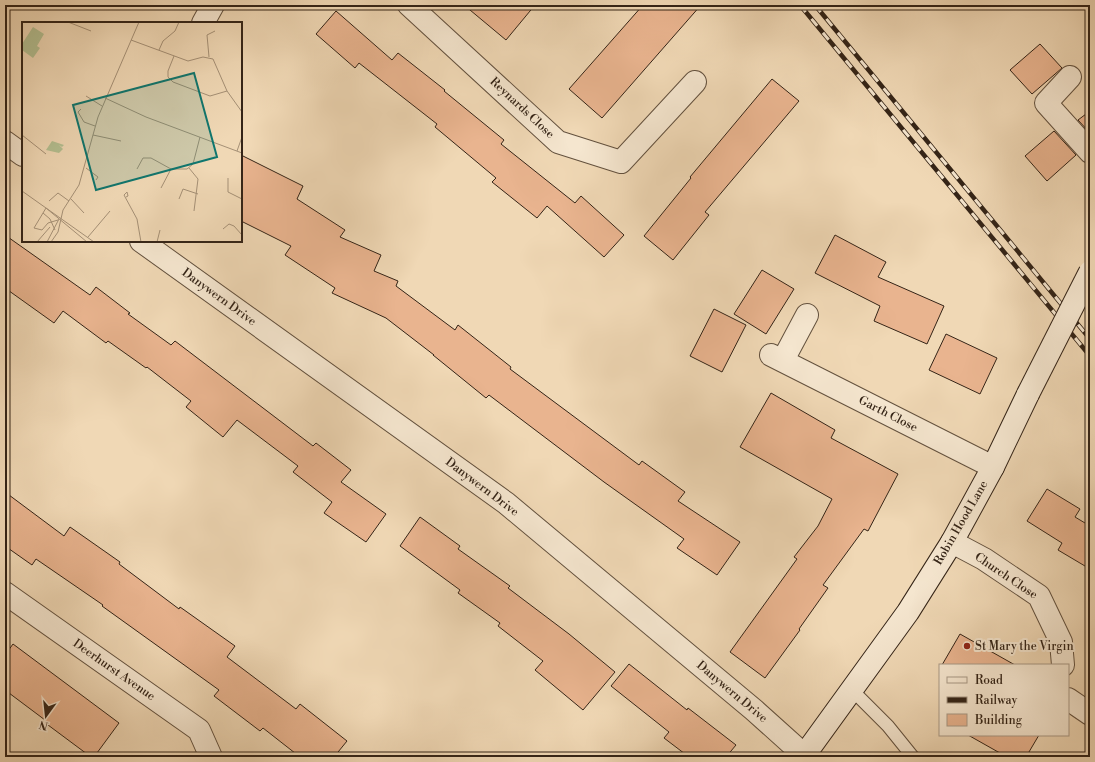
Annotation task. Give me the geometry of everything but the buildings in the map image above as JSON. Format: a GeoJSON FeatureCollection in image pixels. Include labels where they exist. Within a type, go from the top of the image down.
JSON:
{"type":"FeatureCollection","features":[{"type":"Feature","properties":{"kind":"street"},"geometry":{"type":"LineString","coordinates":[[204,22],[213,5]]}},
{"type":"Feature","properties":{"kind":"street","name":"Reynards Close"},"geometry":{"type":"LineString","coordinates":[[410,5],[558,142],[621,162],[695,82]]}},
{"type":"Feature","properties":{"kind":"street"},"geometry":{"type":"LineString","coordinates":[[1070,77],[1046,103],[1090,152]]}},
{"type":"Feature","properties":{"kind":"street"},"geometry":{"type":"LineString","coordinates":[[5,142],[22,154]]}},
{"type":"Feature","properties":{"kind":"street","name":"Danywern Drive"},"geometry":{"type":"LineString","coordinates":[[142,242],[506,503],[754,710],[803,756]]}},
{"type":"Feature","properties":{"kind":"street","name":"Robin Hood Lane"},"geometry":{"type":"LineString","coordinates":[[803,756],[908,612],[952,542],[993,467],[1090,272]]}},
{"type":"Feature","properties":{"kind":"street","name":"Garth Close"},"geometry":{"type":"LineString","coordinates":[[807,315],[777,358],[993,467]]}},
{"type":"Feature","properties":{"kind":"street","name":"Church Close"},"geometry":{"type":"LineString","coordinates":[[952,542],[984,559],[1039,596],[1061,642],[1063,664]]}},
{"type":"Feature","properties":{"kind":"street","name":"Deerhurst Avenue"},"geometry":{"type":"LineString","coordinates":[[5,593],[199,730],[211,757]]}},
{"type":"Feature","properties":{"kind":"street"},"geometry":{"type":"LineString","coordinates":[[1069,700],[1090,714]]}},
{"type":"Feature","properties":{"kind":"lane"},"geometry":{"type":"LineString","coordinates":[[851,690],[888,726],[914,757]]}},
{"type":"Feature","properties":{"kind":"railway"},"geometry":{"type":"LineString","coordinates":[[800,5],[1090,356]]}},
{"type":"Feature","properties":{"kind":"railway"},"geometry":{"type":"LineString","coordinates":[[815,5],[1090,339]]}},
{"type":"Feature","properties":{"kind":"place","name":"St Mary the Virgin"},"geometry":{"type":"Point","coordinates":[967,646]}}]}
